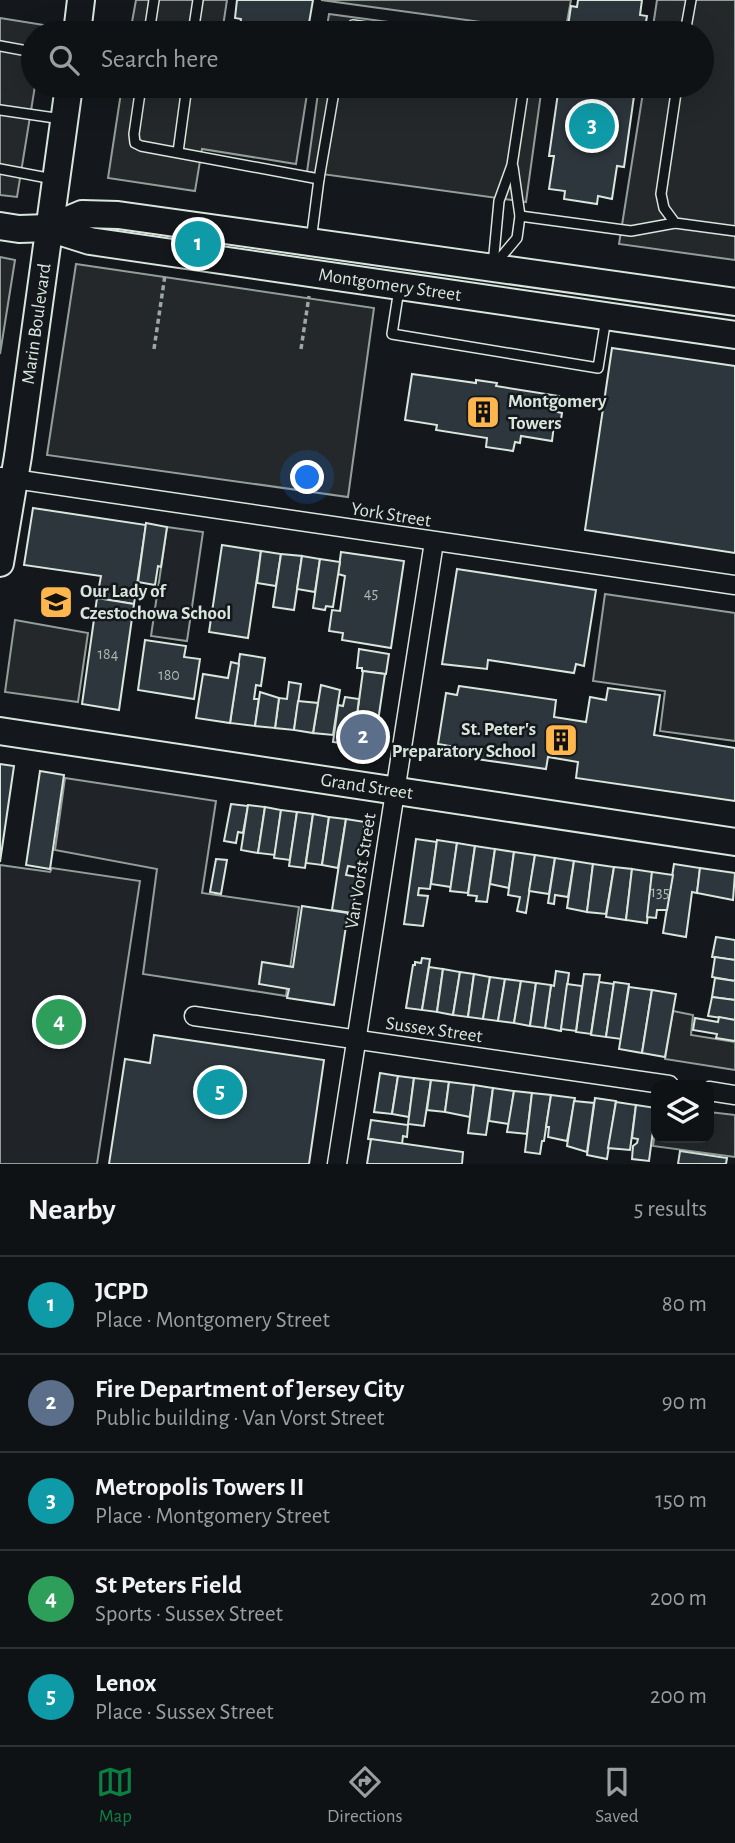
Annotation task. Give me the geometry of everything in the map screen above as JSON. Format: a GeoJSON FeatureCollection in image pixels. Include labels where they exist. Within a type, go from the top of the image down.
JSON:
{"type":"FeatureCollection","features":[{"type":"Feature","properties":{"kind":"street"},"geometry":{"type":"LineString","coordinates":[[75,0],[81,0],[78,21]]}},
{"type":"Feature","properties":{"kind":"street","name":"Marin Boulevard"},"geometry":{"type":"LineString","coordinates":[[0,562],[7,478],[49,228],[67,98]]}},
{"type":"Feature","properties":{"kind":"street","name":"Montgomery Street"},"geometry":{"type":"LineString","coordinates":[[0,226],[19,229],[49,228],[82,214],[99,214],[735,302]]}},
{"type":"Feature","properties":{"kind":"street","name":"Montgomery Street"},"geometry":{"type":"LineString","coordinates":[[49,228],[79,239],[308,284],[399,288],[488,298],[735,335]]}},
{"type":"Feature","properties":{"kind":"street"},"geometry":{"type":"LineString","coordinates":[[308,284],[311,243]]}},
{"type":"Feature","properties":{"kind":"street"},"geometry":{"type":"LineString","coordinates":[[488,298],[493,267]]}},
{"type":"Feature","properties":{"kind":"street","name":"York Street"},"geometry":{"type":"LineString","coordinates":[[7,478],[735,585]]}},
{"type":"Feature","properties":{"kind":"street","name":"Van Vorst Street"},"geometry":{"type":"LineString","coordinates":[[337,1164],[433,542]]}},
{"type":"Feature","properties":{"kind":"street","name":"Grand Street"},"geometry":{"type":"LineString","coordinates":[[0,731],[735,842]]}},
{"type":"Feature","properties":{"kind":"street","name":"Sussex Street"},"geometry":{"type":"LineString","coordinates":[[194,1016],[651,1082]]}},
{"type":"Feature","properties":{"kind":"street"},"geometry":{"type":"LineString","coordinates":[[714,1092],[735,1095]]}},
{"type":"Feature","properties":{"kind":"lane"},"geometry":{"type":"LineString","coordinates":[[151,21],[154,0]]}},
{"type":"Feature","properties":{"kind":"lane"},"geometry":{"type":"LineString","coordinates":[[195,21],[198,0]]}},
{"type":"Feature","properties":{"kind":"lane"},"geometry":{"type":"LineString","coordinates":[[687,21],[691,0]]}},
{"type":"Feature","properties":{"kind":"lane"},"geometry":{"type":"LineString","coordinates":[[0,46],[21,50]]}},
{"type":"Feature","properties":{"kind":"lane"},"geometry":{"type":"LineString","coordinates":[[139,98],[135,143],[319,179]]}},
{"type":"Feature","properties":{"kind":"lane"},"geometry":{"type":"LineString","coordinates":[[178,152],[185,98]]}},
{"type":"Feature","properties":{"kind":"lane"},"geometry":{"type":"LineString","coordinates":[[311,243],[333,98]]}},
{"type":"Feature","properties":{"kind":"lane"},"geometry":{"type":"LineString","coordinates":[[493,267],[499,201],[512,165],[522,98]]}},
{"type":"Feature","properties":{"kind":"lane"},"geometry":{"type":"LineString","coordinates":[[675,98],[661,194],[664,208],[676,223]]}},
{"type":"Feature","properties":{"kind":"lane"},"geometry":{"type":"LineString","coordinates":[[0,110],[64,120]]}},
{"type":"Feature","properties":{"kind":"lane"},"geometry":{"type":"LineString","coordinates":[[493,267],[517,238],[520,216],[512,165]]}},
{"type":"Feature","properties":{"kind":"lane"},"geometry":{"type":"LineString","coordinates":[[0,169],[55,180]]}},
{"type":"Feature","properties":{"kind":"lane"},"geometry":{"type":"LineString","coordinates":[[520,216],[631,231],[676,223],[735,231]]}},
{"type":"Feature","properties":{"kind":"lane"},"geometry":{"type":"LineString","coordinates":[[399,288],[393,334],[598,368],[606,316]]}},
{"type":"Feature","properties":{"kind":"path"},"geometry":{"type":"LineString","coordinates":[[154,349],[166,273]]}},
{"type":"Feature","properties":{"kind":"path"},"geometry":{"type":"LineString","coordinates":[[301,349],[308,284]]}},
{"type":"Feature","properties":{"kind":"shaded area"},"geometry":{"type":"Polygon","coordinates":[[[136,0],[227,0],[224,21],[132,21],[136,0]]]}},
{"type":"Feature","properties":{"kind":"shaded area"},"geometry":{"type":"Polygon","coordinates":[[[321,0],[571,0],[567,21],[474,21],[321,0]]]}},
{"type":"Feature","properties":{"kind":"shaded area"},"geometry":{"type":"Polygon","coordinates":[[[657,0],[735,0],[735,260],[619,244],[642,98],[714,98],[714,21],[654,21],[657,0]]]}},
{"type":"Feature","properties":{"kind":"shaded area"},"geometry":{"type":"Polygon","coordinates":[[[329,14],[381,21],[328,21],[329,14]]]}},
{"type":"Feature","properties":{"kind":"shaded area"},"geometry":{"type":"Polygon","coordinates":[[[0,18],[21,21],[21,98],[33,98],[17,197],[0,195],[0,18]]]}},
{"type":"Feature","properties":{"kind":"shaded area"},"geometry":{"type":"Polygon","coordinates":[[[120,98],[306,98],[296,164],[202,149],[195,191],[108,178],[120,98]]]}},
{"type":"Feature","properties":{"kind":"shaded area"},"geometry":{"type":"Polygon","coordinates":[[[317,98],[540,98],[526,202],[307,172],[317,98]]]}},
{"type":"Feature","properties":{"kind":"shaded area"},"geometry":{"type":"Polygon","coordinates":[[[0,257],[15,260],[0,354],[0,257]]]}},
{"type":"Feature","properties":{"kind":"shaded area"},"geometry":{"type":"Polygon","coordinates":[[[76,264],[374,308],[348,497],[47,455],[76,264]]]}},
{"type":"Feature","properties":{"kind":"shaded area"},"geometry":{"type":"Polygon","coordinates":[[[167,527],[203,532],[187,641],[151,636],[167,527]]]}},
{"type":"Feature","properties":{"kind":"shaded area"},"geometry":{"type":"Polygon","coordinates":[[[605,594],[735,613],[735,741],[660,731],[665,691],[593,681],[605,594]]]}},
{"type":"Feature","properties":{"kind":"shaded area"},"geometry":{"type":"Polygon","coordinates":[[[15,620],[88,633],[78,702],[5,692],[15,620]]]}},
{"type":"Feature","properties":{"kind":"shaded area"},"geometry":{"type":"Polygon","coordinates":[[[65,778],[216,801],[202,893],[299,907],[286,996],[143,974],[157,869],[55,850],[65,778]]]}},
{"type":"Feature","properties":{"kind":"shaded area"},"geometry":{"type":"Polygon","coordinates":[[[0,865],[50,872],[52,868],[140,881],[97,1164],[0,1164],[0,865]]]}},
{"type":"Feature","properties":{"kind":"shaded area"},"geometry":{"type":"Polygon","coordinates":[[[673,1011],[693,1015],[691,1035],[735,1042],[735,1070],[665,1059],[673,1011]]]}},
{"type":"Feature","properties":{"kind":"shaded area"},"geometry":{"type":"Polygon","coordinates":[[[714,1113],[735,1115],[735,1157],[653,1146],[653,1143],[714,1143],[714,1113]]]}},
{"type":"Feature","properties":{"kind":"building"},"geometry":{"type":"Polygon","coordinates":[[[237,0],[313,0],[309,21],[241,21],[235,18],[237,0]]]}},
{"type":"Feature","properties":{"kind":"building"},"geometry":{"type":"Polygon","coordinates":[[[578,0],[642,0],[640,15],[647,16],[646,21],[569,21],[571,6],[577,7],[578,0]]]}},
{"type":"Feature","properties":{"kind":"building"},"geometry":{"type":"Polygon","coordinates":[[[557,98],[634,98],[624,167],[617,166],[612,199],[598,196],[597,204],[564,199],[565,191],[549,189],[554,156],[549,156],[557,98]]]}},
{"type":"Feature","properties":{"kind":"building"},"geometry":{"type":"Polygon","coordinates":[[[612,348],[735,366],[735,553],[585,530],[612,348]]]}},
{"type":"Feature","properties":{"kind":"building","name":"Montgomery Towers"},"geometry":{"type":"Polygon","coordinates":[[[412,374],[476,383],[476,380],[497,383],[496,386],[559,396],[557,412],[562,413],[560,426],[554,425],[552,441],[521,436],[520,443],[515,442],[513,451],[486,447],[487,438],[436,430],[437,425],[405,420],[412,374]]]}},
{"type":"Feature","properties":{"kind":"building"},"geometry":{"type":"Polygon","coordinates":[[[33,508],[146,525],[134,604],[97,598],[101,576],[24,565],[33,508]]]}},
{"type":"Feature","properties":{"kind":"building"},"geometry":{"type":"Polygon","coordinates":[[[146,523],[167,527],[161,567],[158,566],[155,585],[138,582],[146,523]]]}},
{"type":"Feature","properties":{"kind":"building"},"geometry":{"type":"Polygon","coordinates":[[[222,545],[261,551],[248,638],[209,632],[222,545]]]}},
{"type":"Feature","properties":{"kind":"building"},"geometry":{"type":"Polygon","coordinates":[[[261,551],[281,554],[276,586],[257,583],[261,551]]]}},
{"type":"Feature","properties":{"kind":"building"},"geometry":{"type":"Polygon","coordinates":[[[341,552],[404,561],[391,648],[342,640],[343,633],[329,631],[332,610],[340,611],[345,576],[338,574],[341,552]]]}},
{"type":"Feature","properties":{"kind":"building"},"geometry":{"type":"Polygon","coordinates":[[[281,554],[302,556],[294,610],[273,607],[281,554]]]}},
{"type":"Feature","properties":{"kind":"building"},"geometry":{"type":"Polygon","coordinates":[[[302,556],[320,559],[315,592],[297,589],[302,556]]]}},
{"type":"Feature","properties":{"kind":"building"},"geometry":{"type":"Polygon","coordinates":[[[320,559],[340,562],[333,607],[326,606],[325,610],[313,608],[320,559]]]}},
{"type":"Feature","properties":{"kind":"building"},"geometry":{"type":"Polygon","coordinates":[[[457,569],[596,590],[584,666],[576,664],[574,673],[488,660],[487,669],[442,664],[457,569]]]}},
{"type":"Feature","properties":{"kind":"building"},"geometry":{"type":"Polygon","coordinates":[[[97,598],[134,604],[119,710],[82,704],[97,598]]]}},
{"type":"Feature","properties":{"kind":"building"},"geometry":{"type":"Polygon","coordinates":[[[145,640],[186,646],[184,657],[200,659],[194,699],[138,690],[145,640]]]}},
{"type":"Feature","properties":{"kind":"building"},"geometry":{"type":"Polygon","coordinates":[[[359,649],[389,654],[386,674],[357,668],[359,649]]]}},
{"type":"Feature","properties":{"kind":"building"},"geometry":{"type":"Polygon","coordinates":[[[240,654],[265,658],[261,686],[256,685],[254,699],[259,699],[255,726],[230,723],[240,654]]]}},
{"type":"Feature","properties":{"kind":"building"},"geometry":{"type":"Polygon","coordinates":[[[231,662],[239,664],[230,723],[196,718],[203,674],[228,678],[231,662]]]}},
{"type":"Feature","properties":{"kind":"building"},"geometry":{"type":"Polygon","coordinates":[[[363,671],[385,674],[374,748],[353,745],[363,671]]]}},
{"type":"Feature","properties":{"kind":"building"},"geometry":{"type":"Polygon","coordinates":[[[289,682],[301,684],[294,730],[275,728],[279,698],[287,699],[289,682]]]}},
{"type":"Feature","properties":{"kind":"building"},"geometry":{"type":"Polygon","coordinates":[[[321,685],[340,690],[333,735],[313,733],[321,685]]]}},
{"type":"Feature","properties":{"kind":"building","name":"St. Peter's Preparatory School"},"geometry":{"type":"Polygon","coordinates":[[[459,686],[556,700],[554,717],[586,722],[590,697],[606,700],[608,688],[660,695],[654,735],[735,748],[735,801],[576,778],[578,762],[548,757],[546,769],[448,755],[450,746],[438,744],[446,693],[457,695],[459,686]]]}},
{"type":"Feature","properties":{"kind":"building"},"geometry":{"type":"Polygon","coordinates":[[[260,692],[279,698],[275,728],[255,726],[260,692]]]}},
{"type":"Feature","properties":{"kind":"building"},"geometry":{"type":"Polygon","coordinates":[[[345,697],[359,699],[353,745],[333,742],[338,705],[343,706],[345,697]]]}},
{"type":"Feature","properties":{"kind":"building"},"geometry":{"type":"Polygon","coordinates":[[[298,701],[318,703],[313,733],[294,730],[298,701]]]}},
{"type":"Feature","properties":{"kind":"building"},"geometry":{"type":"Polygon","coordinates":[[[0,764],[14,766],[0,862],[0,764]]]}},
{"type":"Feature","properties":{"kind":"building"},"geometry":{"type":"Polygon","coordinates":[[[40,771],[64,775],[50,869],[26,865],[40,771]]]}},
{"type":"Feature","properties":{"kind":"building"},"geometry":{"type":"Polygon","coordinates":[[[231,804],[248,806],[243,833],[238,832],[236,843],[224,841],[231,804]]]}},
{"type":"Feature","properties":{"kind":"building"},"geometry":{"type":"Polygon","coordinates":[[[248,805],[265,807],[258,853],[241,850],[248,805]]]}},
{"type":"Feature","properties":{"kind":"building"},"geometry":{"type":"Polygon","coordinates":[[[265,807],[281,810],[275,855],[258,853],[265,807]]]}},
{"type":"Feature","properties":{"kind":"building"},"geometry":{"type":"Polygon","coordinates":[[[281,810],[297,812],[290,860],[274,858],[281,810]]]}},
{"type":"Feature","properties":{"kind":"building"},"geometry":{"type":"Polygon","coordinates":[[[297,812],[313,814],[305,868],[289,866],[297,812]]]}},
{"type":"Feature","properties":{"kind":"building"},"geometry":{"type":"Polygon","coordinates":[[[313,814],[329,817],[322,865],[306,863],[313,814]]]}},
{"type":"Feature","properties":{"kind":"building"},"geometry":{"type":"Polygon","coordinates":[[[329,817],[346,819],[338,868],[322,865],[329,817]]]}},
{"type":"Feature","properties":{"kind":"building"},"geometry":{"type":"Polygon","coordinates":[[[346,819],[365,822],[358,868],[348,866],[346,875],[358,877],[352,913],[332,910],[346,819]]]}},
{"type":"Feature","properties":{"kind":"building"},"geometry":{"type":"Polygon","coordinates":[[[416,839],[437,842],[430,889],[419,888],[418,895],[428,896],[423,926],[404,924],[416,839]]]}},
{"type":"Feature","properties":{"kind":"building"},"geometry":{"type":"Polygon","coordinates":[[[437,840],[457,843],[451,887],[431,884],[437,840]]]}},
{"type":"Feature","properties":{"kind":"building"},"geometry":{"type":"Polygon","coordinates":[[[457,843],[475,846],[468,893],[450,891],[457,843]]]}},
{"type":"Feature","properties":{"kind":"building"},"geometry":{"type":"Polygon","coordinates":[[[475,846],[495,849],[487,902],[476,901],[477,896],[468,895],[475,846]]]}},
{"type":"Feature","properties":{"kind":"building"},"geometry":{"type":"Polygon","coordinates":[[[495,849],[514,852],[509,888],[490,884],[495,849]]]}},
{"type":"Feature","properties":{"kind":"building"},"geometry":{"type":"Polygon","coordinates":[[[514,852],[535,855],[526,913],[517,911],[520,897],[508,895],[514,852]]]}},
{"type":"Feature","properties":{"kind":"building"},"geometry":{"type":"Polygon","coordinates":[[[535,855],[555,858],[549,894],[529,891],[535,855]]]}},
{"type":"Feature","properties":{"kind":"building"},"geometry":{"type":"Polygon","coordinates":[[[555,858],[574,861],[568,897],[555,895],[554,904],[548,903],[555,858]]]}},
{"type":"Feature","properties":{"kind":"building"},"geometry":{"type":"Polygon","coordinates":[[[216,859],[227,860],[221,894],[210,892],[216,859]]]}},
{"type":"Feature","properties":{"kind":"building"},"geometry":{"type":"Polygon","coordinates":[[[574,861],[593,864],[587,912],[567,908],[574,861]]]}},
{"type":"Feature","properties":{"kind":"building"},"geometry":{"type":"Polygon","coordinates":[[[593,864],[614,867],[606,914],[587,912],[593,864]]]}},
{"type":"Feature","properties":{"kind":"building"},"geometry":{"type":"Polygon","coordinates":[[[674,864],[700,868],[697,893],[692,892],[686,937],[663,933],[674,864]]]}},
{"type":"Feature","properties":{"kind":"building"},"geometry":{"type":"Polygon","coordinates":[[[614,867],[632,869],[626,920],[606,917],[614,867]]]}},
{"type":"Feature","properties":{"kind":"building"},"geometry":{"type":"Polygon","coordinates":[[[700,868],[735,873],[733,900],[697,893],[700,868]]]}},
{"type":"Feature","properties":{"kind":"building"},"geometry":{"type":"Polygon","coordinates":[[[632,869],[652,872],[647,923],[626,920],[632,869]]]}},
{"type":"Feature","properties":{"kind":"building"},"geometry":{"type":"Polygon","coordinates":[[[652,872],[673,875],[667,910],[657,910],[656,918],[647,917],[652,872]]]}},
{"type":"Feature","properties":{"kind":"building"},"geometry":{"type":"Polygon","coordinates":[[[302,906],[348,913],[334,1005],[287,998],[289,989],[259,984],[262,962],[293,967],[302,906]]]}},
{"type":"Feature","properties":{"kind":"building"},"geometry":{"type":"Polygon","coordinates":[[[716,937],[735,940],[735,960],[712,957],[716,937]]]}},
{"type":"Feature","properties":{"kind":"building"},"geometry":{"type":"Polygon","coordinates":[[[715,957],[735,960],[735,981],[712,977],[715,957]]]}},
{"type":"Feature","properties":{"kind":"building"},"geometry":{"type":"Polygon","coordinates":[[[422,958],[430,959],[422,1010],[406,1008],[413,965],[415,962],[421,963],[422,958]]]}},
{"type":"Feature","properties":{"kind":"building"},"geometry":{"type":"Polygon","coordinates":[[[429,967],[443,969],[437,1012],[422,1010],[429,967]]]}},
{"type":"Feature","properties":{"kind":"building"},"geometry":{"type":"Polygon","coordinates":[[[443,969],[460,972],[453,1015],[437,1012],[443,969]]]}},
{"type":"Feature","properties":{"kind":"building"},"geometry":{"type":"Polygon","coordinates":[[[556,971],[569,973],[561,1031],[545,1028],[551,985],[554,986],[556,971]]]}},
{"type":"Feature","properties":{"kind":"building"},"geometry":{"type":"Polygon","coordinates":[[[460,972],[474,974],[468,1017],[453,1015],[460,972]]]}},
{"type":"Feature","properties":{"kind":"building"},"geometry":{"type":"Polygon","coordinates":[[[474,974],[490,977],[483,1019],[468,1017],[474,974]]]}},
{"type":"Feature","properties":{"kind":"building"},"geometry":{"type":"Polygon","coordinates":[[[584,974],[600,975],[591,1034],[576,1032],[584,974]]]}},
{"type":"Feature","properties":{"kind":"building"},"geometry":{"type":"Polygon","coordinates":[[[490,977],[505,979],[498,1021],[483,1019],[490,977]]]}},
{"type":"Feature","properties":{"kind":"building"},"geometry":{"type":"Polygon","coordinates":[[[715,978],[735,981],[735,1000],[712,997],[715,978]]]}},
{"type":"Feature","properties":{"kind":"building"},"geometry":{"type":"Polygon","coordinates":[[[505,979],[521,981],[514,1023],[498,1021],[505,979]]]}},
{"type":"Feature","properties":{"kind":"building"},"geometry":{"type":"Polygon","coordinates":[[[521,981],[536,983],[530,1026],[514,1023],[521,981]]]}},
{"type":"Feature","properties":{"kind":"building"},"geometry":{"type":"Polygon","coordinates":[[[599,982],[614,984],[606,1037],[591,1035],[599,982]]]}},
{"type":"Feature","properties":{"kind":"building"},"geometry":{"type":"Polygon","coordinates":[[[614,982],[629,984],[621,1039],[606,1037],[614,982]]]}},
{"type":"Feature","properties":{"kind":"building"},"geometry":{"type":"Polygon","coordinates":[[[536,983],[551,985],[545,1028],[530,1026],[536,983]]]}},
{"type":"Feature","properties":{"kind":"building"},"geometry":{"type":"Polygon","coordinates":[[[567,984],[582,986],[576,1031],[561,1029],[567,984]]]}},
{"type":"Feature","properties":{"kind":"building"},"geometry":{"type":"Polygon","coordinates":[[[629,987],[652,990],[642,1053],[619,1049],[629,987]]]}},
{"type":"Feature","properties":{"kind":"building"},"geometry":{"type":"Polygon","coordinates":[[[652,990],[676,994],[665,1057],[642,1053],[652,990]]]}},
{"type":"Feature","properties":{"kind":"building"},"geometry":{"type":"Polygon","coordinates":[[[712,997],[735,1000],[735,1020],[708,1016],[712,997]]]}},
{"type":"Feature","properties":{"kind":"building"},"geometry":{"type":"Polygon","coordinates":[[[719,1017],[735,1020],[735,1041],[716,1038],[717,1034],[693,1030],[695,1018],[718,1022],[719,1017]]]}},
{"type":"Feature","properties":{"kind":"building"},"geometry":{"type":"Polygon","coordinates":[[[154,1035],[324,1060],[309,1164],[109,1164],[125,1059],[150,1063],[154,1035]]]}},
{"type":"Feature","properties":{"kind":"building"},"geometry":{"type":"Polygon","coordinates":[[[380,1073],[398,1076],[392,1114],[374,1112],[380,1073]]]}},
{"type":"Feature","properties":{"kind":"building"},"geometry":{"type":"Polygon","coordinates":[[[398,1076],[414,1078],[409,1117],[392,1114],[398,1076]]]}},
{"type":"Feature","properties":{"kind":"building"},"geometry":{"type":"Polygon","coordinates":[[[414,1078],[431,1080],[424,1126],[408,1124],[414,1078]]]}},
{"type":"Feature","properties":{"kind":"building"},"geometry":{"type":"Polygon","coordinates":[[[431,1080],[449,1082],[445,1112],[427,1110],[431,1080]]]}},
{"type":"Feature","properties":{"kind":"building"},"geometry":{"type":"Polygon","coordinates":[[[449,1082],[474,1085],[470,1117],[445,1112],[449,1082]]]}},
{"type":"Feature","properties":{"kind":"building"},"geometry":{"type":"Polygon","coordinates":[[[474,1085],[493,1088],[486,1135],[468,1133],[474,1085]]]}},
{"type":"Feature","properties":{"kind":"building"},"geometry":{"type":"Polygon","coordinates":[[[493,1088],[514,1091],[509,1124],[489,1121],[493,1088]]]}},
{"type":"Feature","properties":{"kind":"building"},"geometry":{"type":"Polygon","coordinates":[[[514,1091],[532,1093],[527,1134],[507,1132],[514,1091]]]}},
{"type":"Feature","properties":{"kind":"building"},"geometry":{"type":"Polygon","coordinates":[[[532,1093],[551,1095],[540,1154],[525,1152],[532,1093]]]}},
{"type":"Feature","properties":{"kind":"building"},"geometry":{"type":"Polygon","coordinates":[[[551,1095],[575,1098],[567,1141],[548,1137],[549,1127],[546,1127],[551,1095]]]}},
{"type":"Feature","properties":{"kind":"building"},"geometry":{"type":"Polygon","coordinates":[[[595,1098],[616,1101],[607,1159],[587,1155],[595,1098]]]}},
{"type":"Feature","properties":{"kind":"building"},"geometry":{"type":"Polygon","coordinates":[[[574,1101],[594,1103],[587,1152],[567,1146],[574,1101]]]}},
{"type":"Feature","properties":{"kind":"building"},"geometry":{"type":"Polygon","coordinates":[[[616,1102],[636,1105],[630,1150],[608,1148],[616,1102]]]}},
{"type":"Feature","properties":{"kind":"building"},"geometry":{"type":"Polygon","coordinates":[[[636,1105],[651,1107],[649,1161],[632,1159],[633,1146],[638,1139],[632,1138],[636,1105]]]}},
{"type":"Feature","properties":{"kind":"building"},"geometry":{"type":"Polygon","coordinates":[[[371,1120],[408,1125],[407,1137],[403,1136],[402,1144],[368,1139],[371,1120]]]}},
{"type":"Feature","properties":{"kind":"building"},"geometry":{"type":"Polygon","coordinates":[[[371,1139],[463,1152],[462,1164],[367,1164],[371,1139]]]}},
{"type":"Feature","properties":{"kind":"building"},"geometry":{"type":"Polygon","coordinates":[[[680,1151],[727,1158],[726,1164],[678,1164],[680,1151]]]}},
{"type":"Feature","properties":{"kind":"place","name":"Metropolis Towers II"},"geometry":{"type":"Point","coordinates":[592,126]}},
{"type":"Feature","properties":{"kind":"place","name":"JCPD"},"geometry":{"type":"Point","coordinates":[198,244]}},
{"type":"Feature","properties":{"kind":"place","name":"Montgomery Towers"},"geometry":{"type":"Point","coordinates":[483,412]}},
{"type":"Feature","properties":{"kind":"place","name":"Our Lady of Czestochowa School"},"geometry":{"type":"Point","coordinates":[56,602]}},
{"type":"Feature","properties":{"kind":"place","name":"Fire Department of Jersey City"},"geometry":{"type":"Point","coordinates":[363,737]}},
{"type":"Feature","properties":{"kind":"place","name":"St. Peter's Preparatory School"},"geometry":{"type":"Point","coordinates":[561,740]}},
{"type":"Feature","properties":{"kind":"place","name":"St Peters Field"},"geometry":{"type":"Point","coordinates":[59,1022]}},
{"type":"Feature","properties":{"kind":"place","name":"Lenox"},"geometry":{"type":"Point","coordinates":[220,1092]}}]}
